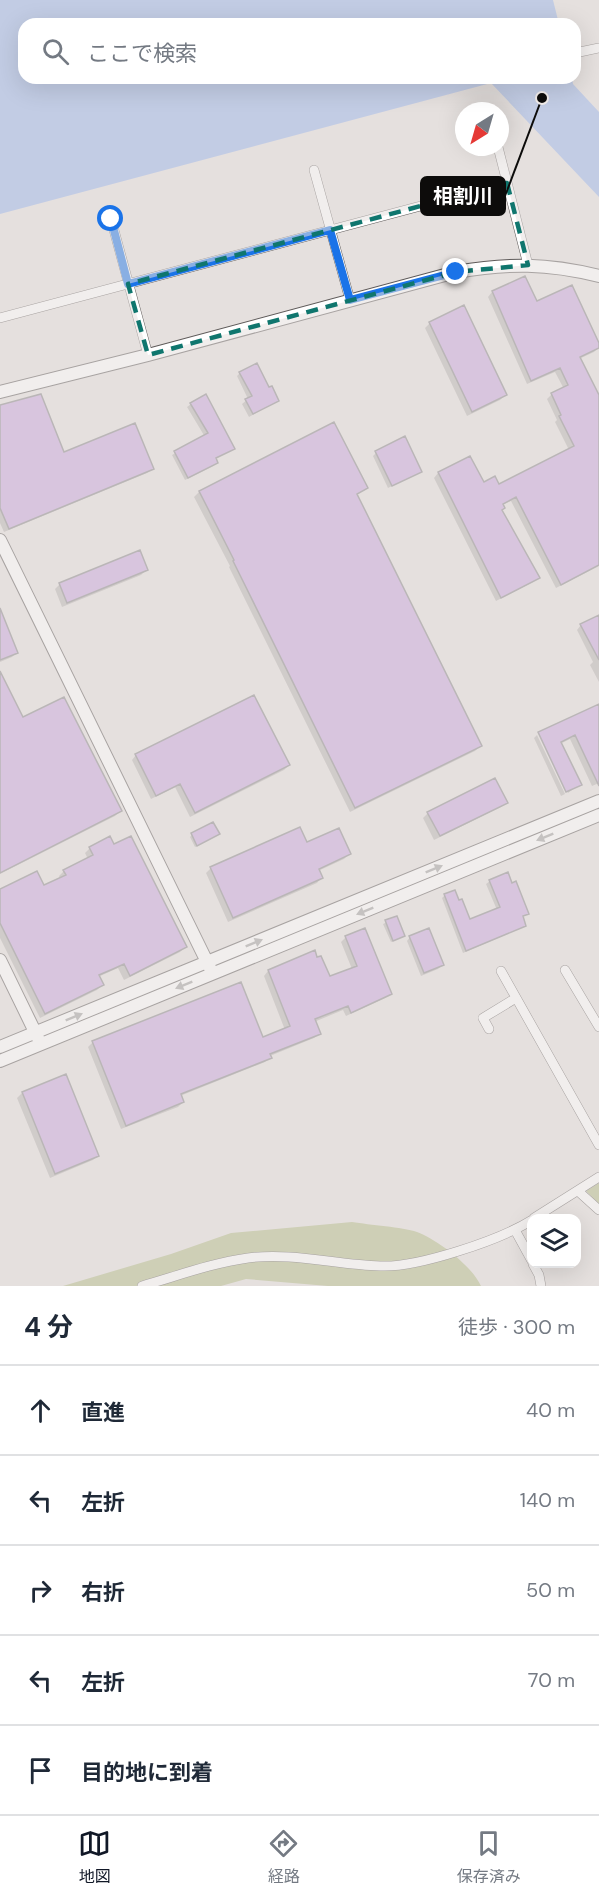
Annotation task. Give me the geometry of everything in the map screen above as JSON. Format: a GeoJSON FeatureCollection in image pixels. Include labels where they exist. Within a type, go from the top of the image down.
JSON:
{"type":"FeatureCollection","features":[{"type":"Feature","properties":{"kind":"street"},"geometry":{"type":"LineString","coordinates":[[581,52],[599,48]]}},
{"type":"Feature","properties":{"kind":"street"},"geometry":{"type":"LineString","coordinates":[[500,156],[528,265]]}},
{"type":"Feature","properties":{"kind":"street"},"geometry":{"type":"LineString","coordinates":[[314,170],[350,300]]}},
{"type":"Feature","properties":{"kind":"street"},"geometry":{"type":"LineString","coordinates":[[0,318],[507,183]]}},
{"type":"Feature","properties":{"kind":"street"},"geometry":{"type":"LineString","coordinates":[[111,219],[148,355]]}},
{"type":"Feature","properties":{"kind":"street"},"geometry":{"type":"LineString","coordinates":[[0,392],[148,355],[456,272],[493,266],[528,265],[566,268],[599,276]]}},
{"type":"Feature","properties":{"kind":"street"},"geometry":{"type":"LineString","coordinates":[[0,540],[210,968]]}},
{"type":"Feature","properties":{"kind":"street"},"geometry":{"type":"LineString","coordinates":[[0,1061],[599,801]]}},
{"type":"Feature","properties":{"kind":"street"},"geometry":{"type":"LineString","coordinates":[[0,1047],[210,968],[599,815]]}},
{"type":"Feature","properties":{"kind":"street"},"geometry":{"type":"LineString","coordinates":[[0,960],[41,1045]]}},
{"type":"Feature","properties":{"kind":"street"},"geometry":{"type":"LineString","coordinates":[[566,970],[599,1027]]}},
{"type":"Feature","properties":{"kind":"street"},"geometry":{"type":"LineString","coordinates":[[501,971],[599,1145]]}},
{"type":"Feature","properties":{"kind":"street"},"geometry":{"type":"LineString","coordinates":[[489,1029],[483,1018],[516,998]]}},
{"type":"Feature","properties":{"kind":"street"},"geometry":{"type":"LineString","coordinates":[[541,1214],[599,1177]]}},
{"type":"Feature","properties":{"kind":"street"},"geometry":{"type":"LineString","coordinates":[[578,1191],[599,1210]]}},
{"type":"Feature","properties":{"kind":"street"},"geometry":{"type":"LineString","coordinates":[[142,1286],[249,1258],[286,1257],[381,1266],[408,1265],[515,1230],[527,1223]]}},
{"type":"Feature","properties":{"kind":"street"},"geometry":{"type":"LineString","coordinates":[[515,1230],[527,1253]]}},
{"type":"Feature","properties":{"kind":"street"},"geometry":{"type":"LineString","coordinates":[[535,1268],[541,1286]]}},
{"type":"Feature","properties":{"kind":"highlighted area"},"geometry":{"type":"Polygon","coordinates":[[[507,183],[528,265],[456,272],[148,355],[128,284],[507,183]]]}},
{"type":"Feature","properties":{"kind":"green space"},"geometry":{"type":"Polygon","coordinates":[[[599,1183],[599,1204],[586,1191],[599,1183]]]}},
{"type":"Feature","properties":{"kind":"green space"},"geometry":{"type":"Polygon","coordinates":[[[352,1222],[417,1232],[444,1247],[462,1262],[477,1278],[481,1286],[328,1286],[246,1279],[221,1286],[63,1286],[171,1254],[231,1233],[352,1222]]]}},
{"type":"Feature","properties":{"kind":"water"},"geometry":{"type":"Polygon","coordinates":[[[0,0],[553,0],[558,18],[18,18],[18,84],[487,84],[0,214],[0,0]]]}},
{"type":"Feature","properties":{"kind":"water"},"geometry":{"type":"Polygon","coordinates":[[[492,84],[573,84],[599,112],[599,197],[492,84]]]}},
{"type":"Feature","properties":{"kind":"building"},"geometry":{"type":"Polygon","coordinates":[[[525,276],[537,301],[572,285],[599,343],[599,348],[580,357],[599,395],[599,565],[561,585],[516,497],[503,504],[505,508],[502,510],[540,578],[501,598],[438,472],[470,456],[484,482],[495,476],[499,484],[574,446],[559,416],[561,415],[551,393],[568,385],[560,368],[531,381],[492,291],[525,276]]]}},
{"type":"Feature","properties":{"kind":"building"},"geometry":{"type":"Polygon","coordinates":[[[464,305],[507,395],[472,412],[429,322],[464,305]]]}},
{"type":"Feature","properties":{"kind":"building"},"geometry":{"type":"Polygon","coordinates":[[[257,363],[279,401],[253,414],[245,399],[252,396],[239,372],[257,363]]]}},
{"type":"Feature","properties":{"kind":"building"},"geometry":{"type":"Polygon","coordinates":[[[41,394],[64,452],[135,423],[154,469],[9,529],[0,508],[0,405],[41,394]]]}},
{"type":"Feature","properties":{"kind":"building"},"geometry":{"type":"Polygon","coordinates":[[[206,394],[235,449],[216,458],[218,463],[188,478],[174,451],[208,433],[190,403],[206,394]]]}},
{"type":"Feature","properties":{"kind":"building"},"geometry":{"type":"Polygon","coordinates":[[[334,422],[368,488],[357,494],[482,746],[355,808],[199,491],[334,422]]]}},
{"type":"Feature","properties":{"kind":"building"},"geometry":{"type":"Polygon","coordinates":[[[405,436],[422,472],[392,486],[375,451],[405,436]]]}},
{"type":"Feature","properties":{"kind":"building"},"geometry":{"type":"Polygon","coordinates":[[[140,550],[148,570],[67,603],[59,583],[140,550]]]}},
{"type":"Feature","properties":{"kind":"building"},"geometry":{"type":"Polygon","coordinates":[[[0,608],[18,653],[0,660],[0,608]]]}},
{"type":"Feature","properties":{"kind":"building"},"geometry":{"type":"Polygon","coordinates":[[[599,615],[599,660],[580,624],[599,615]]]}},
{"type":"Feature","properties":{"kind":"building"},"geometry":{"type":"Polygon","coordinates":[[[0,671],[23,717],[64,697],[122,811],[0,873],[0,671]]]}},
{"type":"Feature","properties":{"kind":"building"},"geometry":{"type":"Polygon","coordinates":[[[254,695],[290,765],[195,813],[180,784],[156,796],[135,754],[254,695]]]}},
{"type":"Feature","properties":{"kind":"building"},"geometry":{"type":"Polygon","coordinates":[[[599,704],[599,786],[575,735],[561,742],[582,785],[566,792],[538,732],[599,704]]]}},
{"type":"Feature","properties":{"kind":"building"},"geometry":{"type":"Polygon","coordinates":[[[495,778],[508,803],[440,836],[427,812],[495,778]]]}},
{"type":"Feature","properties":{"kind":"building"},"geometry":{"type":"Polygon","coordinates":[[[213,822],[220,834],[197,846],[191,833],[213,822]]]}},
{"type":"Feature","properties":{"kind":"building"},"geometry":{"type":"Polygon","coordinates":[[[300,827],[307,842],[339,828],[351,854],[319,869],[323,878],[233,918],[210,867],[300,827]]]}},
{"type":"Feature","properties":{"kind":"building"},"geometry":{"type":"Polygon","coordinates":[[[110,836],[114,844],[131,836],[187,947],[130,976],[124,964],[99,975],[104,985],[45,1014],[0,923],[0,889],[37,871],[44,885],[66,875],[63,870],[93,855],[89,847],[110,836]]]}},
{"type":"Feature","properties":{"kind":"building"},"geometry":{"type":"Polygon","coordinates":[[[508,872],[512,883],[516,881],[529,914],[523,916],[526,926],[466,951],[444,894],[455,890],[459,900],[462,899],[470,919],[500,907],[489,880],[508,872]]]}},
{"type":"Feature","properties":{"kind":"building"},"geometry":{"type":"Polygon","coordinates":[[[397,916],[405,936],[393,941],[385,920],[397,916]]]}},
{"type":"Feature","properties":{"kind":"building"},"geometry":{"type":"Polygon","coordinates":[[[365,928],[392,994],[351,1013],[348,1006],[315,1019],[321,1034],[270,1054],[272,1058],[181,1094],[184,1102],[126,1126],[92,1041],[241,982],[263,1037],[290,1026],[268,970],[315,950],[317,957],[321,956],[330,976],[357,966],[345,936],[365,928]]]}},
{"type":"Feature","properties":{"kind":"building"},"geometry":{"type":"Polygon","coordinates":[[[429,928],[444,965],[424,973],[409,936],[429,928]]]}},
{"type":"Feature","properties":{"kind":"building"},"geometry":{"type":"Polygon","coordinates":[[[66,1074],[99,1156],[55,1174],[22,1092],[66,1074]]]}},
{"type":"Feature","properties":{"kind":"place","name":"相割川"},"geometry":{"type":"Point","coordinates":[542,98]}},
{"type":"Feature","properties":{"kind":"route"},"geometry":{"type":"LineString","coordinates":[[111,219],[128,284],[330,230],[350,300],[456,272]]}}]}
